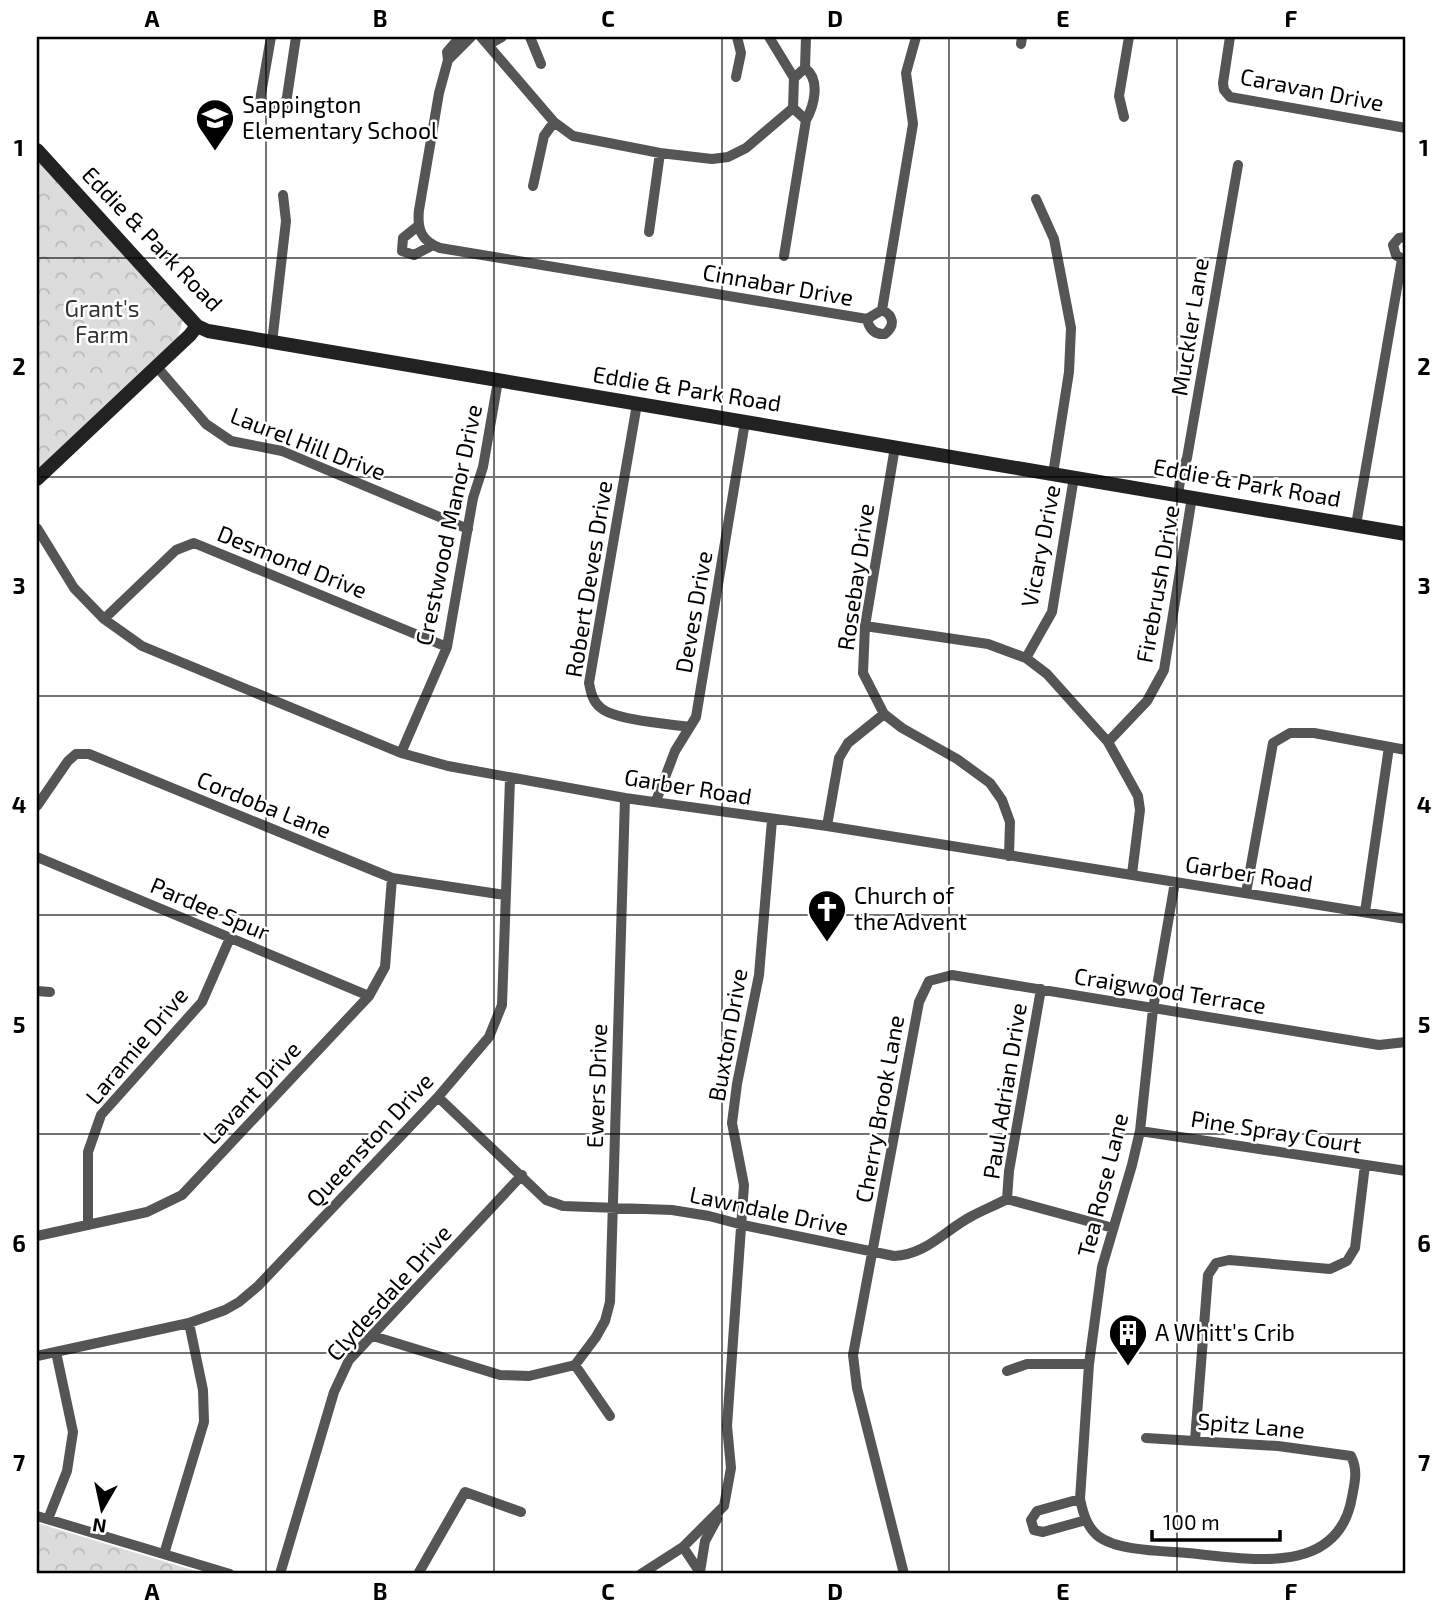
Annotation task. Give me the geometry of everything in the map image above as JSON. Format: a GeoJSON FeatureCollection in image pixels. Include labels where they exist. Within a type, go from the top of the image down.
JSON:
{"type":"FeatureCollection","features":[{"type":"Feature","properties":{"kind":"street"},"geometry":{"type":"LineString","coordinates":[[271,37],[260,100],[262,105],[279,107],[285,105],[296,37]]}},
{"type":"Feature","properties":{"kind":"street"},"geometry":{"type":"LineString","coordinates":[[418,226],[439,93],[448,60],[447,52],[460,37]]}},
{"type":"Feature","properties":{"kind":"street"},"geometry":{"type":"LineString","coordinates":[[448,60],[471,37]]}},
{"type":"Feature","properties":{"kind":"street"},"geometry":{"type":"LineString","coordinates":[[502,37],[485,41],[554,122],[573,136],[660,153],[712,159],[746,148],[793,108],[794,78],[769,37]]}},
{"type":"Feature","properties":{"kind":"street"},"geometry":{"type":"LineString","coordinates":[[530,37],[541,64]]}},
{"type":"Feature","properties":{"kind":"street"},"geometry":{"type":"LineString","coordinates":[[736,77],[741,53],[737,37]]}},
{"type":"Feature","properties":{"kind":"street"},"geometry":{"type":"LineString","coordinates":[[794,78],[805,68],[806,37]]}},
{"type":"Feature","properties":{"kind":"street","name":"Cinnabar Drive"},"geometry":{"type":"LineString","coordinates":[[433,245],[414,255],[402,251],[403,238],[418,226],[423,237],[433,245],[867,319],[882,310],[913,124],[906,73],[916,37]]}},
{"type":"Feature","properties":{"kind":"street"},"geometry":{"type":"LineString","coordinates":[[1124,117],[1119,96],[1129,37]]}},
{"type":"Feature","properties":{"kind":"street","name":"Caravan Drive"},"geometry":{"type":"LineString","coordinates":[[1230,37],[1223,83],[1224,90],[1230,97],[1406,128]]}},
{"type":"Feature","properties":{"kind":"street"},"geometry":{"type":"LineString","coordinates":[[784,256],[806,120],[811,111],[814,82],[805,68]]}},
{"type":"Feature","properties":{"kind":"street"},"geometry":{"type":"LineString","coordinates":[[793,108],[806,120]]}},
{"type":"Feature","properties":{"kind":"street"},"geometry":{"type":"LineString","coordinates":[[533,186],[544,136],[554,122]]}},
{"type":"Feature","properties":{"kind":"street","name":"Eddie & Park Road"},"geometry":{"type":"LineString","coordinates":[[37,150],[197,326],[208,331],[1406,534]]}},
{"type":"Feature","properties":{"kind":"street"},"geometry":{"type":"LineString","coordinates":[[649,232],[660,153]]}},
{"type":"Feature","properties":{"kind":"street","name":"Muckler Lane"},"geometry":{"type":"LineString","coordinates":[[1185,496],[1238,165]]}},
{"type":"Feature","properties":{"kind":"street"},"geometry":{"type":"LineString","coordinates":[[272,343],[286,221],[283,195]]}},
{"type":"Feature","properties":{"kind":"street"},"geometry":{"type":"LineString","coordinates":[[1036,200],[1054,239],[1071,328],[1069,372],[1053,474]]}},
{"type":"Feature","properties":{"kind":"street"},"geometry":{"type":"LineString","coordinates":[[1356,525],[1404,258],[1396,255],[1393,245],[1399,238],[1406,236]]}},
{"type":"Feature","properties":{"kind":"street"},"geometry":{"type":"LineString","coordinates":[[867,319],[875,333],[885,334],[891,328],[892,321],[889,314],[882,310]]}},
{"type":"Feature","properties":{"kind":"street"},"geometry":{"type":"LineString","coordinates":[[37,479],[197,326]]}},
{"type":"Feature","properties":{"kind":"street","name":"Laurel Hill Drive"},"geometry":{"type":"LineString","coordinates":[[157,367],[206,424],[231,441],[282,451],[468,529]]}},
{"type":"Feature","properties":{"kind":"street","name":"Crestwood Manor Drive"},"geometry":{"type":"LineString","coordinates":[[401,753],[447,647],[473,498],[483,467],[498,381]]}},
{"type":"Feature","properties":{"kind":"street","name":"Robert Deves Drive"},"geometry":{"type":"LineString","coordinates":[[637,404],[589,683],[592,696],[600,708],[612,715],[690,727]]}},
{"type":"Feature","properties":{"kind":"street","name":"Deves Drive"},"geometry":{"type":"LineString","coordinates":[[656,801],[675,751],[696,717],[745,422]]}},
{"type":"Feature","properties":{"kind":"street","name":"Rosebay Drive"},"geometry":{"type":"LineString","coordinates":[[895,447],[865,626],[863,673],[884,715],[990,783],[1002,800],[1010,822],[1009,856]]}},
{"type":"Feature","properties":{"kind":"street","name":"Vicary Drive"},"geometry":{"type":"LineString","coordinates":[[1026,658],[1052,612],[1074,477]]}},
{"type":"Feature","properties":{"kind":"street","name":"Firebrush Drive"},"geometry":{"type":"LineString","coordinates":[[1108,742],[1147,701],[1164,670],[1185,496]]}},
{"type":"Feature","properties":{"kind":"street","name":"Garber Road"},"geometry":{"type":"LineString","coordinates":[[37,528],[74,588],[104,619],[142,646],[401,753],[510,779],[625,798],[827,826],[1406,919]]}},
{"type":"Feature","properties":{"kind":"street","name":"Desmond Drive"},"geometry":{"type":"LineString","coordinates":[[104,619],[176,550],[194,543],[447,647]]}},
{"type":"Feature","properties":{"kind":"street"},"geometry":{"type":"LineString","coordinates":[[865,626],[988,644],[1026,658],[1047,674],[1108,742],[1138,796],[1140,810],[1132,874]]}},
{"type":"Feature","properties":{"kind":"street"},"geometry":{"type":"LineString","coordinates":[[827,826],[839,758],[848,743],[884,715]]}},
{"type":"Feature","properties":{"kind":"street"},"geometry":{"type":"LineString","coordinates":[[1246,893],[1273,743],[1290,733],[1314,733],[1406,750]]}},
{"type":"Feature","properties":{"kind":"street"},"geometry":{"type":"LineString","coordinates":[[1365,912],[1389,747]]}},
{"type":"Feature","properties":{"kind":"street","name":"Cordoba Lane"},"geometry":{"type":"LineString","coordinates":[[37,806],[68,761],[76,754],[89,754],[391,878],[505,895]]}},
{"type":"Feature","properties":{"kind":"street","name":"Queenston Drive"},"geometry":{"type":"LineString","coordinates":[[37,1356],[189,1323],[239,1302],[258,1286],[438,1097],[489,1037],[502,1005],[510,779]]}},
{"type":"Feature","properties":{"kind":"street","name":"Ewers Drive"},"geometry":{"type":"LineString","coordinates":[[575,1365],[605,1321],[610,1302],[625,798]]}},
{"type":"Feature","properties":{"kind":"street","name":"Buxton Drive"},"geometry":{"type":"LineString","coordinates":[[701,1573],[705,1541],[724,1506],[731,1468],[726,1426],[744,1185],[732,1123],[759,975],[772,820]]}},
{"type":"Feature","properties":{"kind":"street","name":"Pardee Spur"},"geometry":{"type":"LineString","coordinates":[[37,857],[369,996]]}},
{"type":"Feature","properties":{"kind":"street","name":"Lavant Drive"},"geometry":{"type":"LineString","coordinates":[[37,1236],[147,1212],[183,1195],[369,996],[385,967],[391,878]]}},
{"type":"Feature","properties":{"kind":"street","name":"Tea Rose Lane"},"geometry":{"type":"LineString","coordinates":[[1084,1516],[1080,1499],[1089,1364],[1102,1267],[1132,1166],[1139,1130],[1153,1009],[1175,882]]}},
{"type":"Feature","properties":{"kind":"street","name":"Laramie Drive"},"geometry":{"type":"LineString","coordinates":[[89,1224],[89,1152],[101,1115],[202,1002],[230,938]]}},
{"type":"Feature","properties":{"kind":"street","name":"Craigwood Terrace"},"geometry":{"type":"LineString","coordinates":[[929,981],[952,975],[1379,1045],[1406,1042]]}},
{"type":"Feature","properties":{"kind":"street","name":"Cherry Brook Lane"},"geometry":{"type":"LineString","coordinates":[[904,1574],[857,1388],[853,1355],[919,1002],[929,981]]}},
{"type":"Feature","properties":{"kind":"street","name":"Paul Adrian Drive"},"geometry":{"type":"LineString","coordinates":[[1007,1199],[1009,1171],[1041,989]]}},
{"type":"Feature","properties":{"kind":"street"},"geometry":{"type":"LineString","coordinates":[[37,991],[50,992]]}},
{"type":"Feature","properties":{"kind":"street","name":"Lawndale Drive"},"geometry":{"type":"LineString","coordinates":[[438,1097],[546,1200],[554,1204],[672,1210],[874,1253],[908,1256],[970,1216],[1007,1199]]}},
{"type":"Feature","properties":{"kind":"street","name":"Pine Spray Court"},"geometry":{"type":"LineString","coordinates":[[1139,1130],[1406,1171]]}},
{"type":"Feature","properties":{"kind":"street"},"geometry":{"type":"LineString","coordinates":[[1195,1440],[1208,1275],[1216,1263],[1229,1260],[1331,1269],[1347,1261],[1355,1248],[1365,1165]]}},
{"type":"Feature","properties":{"kind":"street","name":"Clydesdale Drive"},"geometry":{"type":"LineString","coordinates":[[280,1574],[341,1374],[349,1360],[522,1175]]}},
{"type":"Feature","properties":{"kind":"street"},"geometry":{"type":"LineString","coordinates":[[1007,1199],[1113,1228]]}},
{"type":"Feature","properties":{"kind":"street"},"geometry":{"type":"LineString","coordinates":[[164,1554],[204,1422],[203,1390],[189,1323]]}},
{"type":"Feature","properties":{"kind":"street"},"geometry":{"type":"LineString","coordinates":[[373,1336],[500,1375],[529,1376],[575,1365],[610,1416]]}},
{"type":"Feature","properties":{"kind":"street"},"geometry":{"type":"LineString","coordinates":[[48,1519],[67,1471],[73,1432],[56,1352]]}},
{"type":"Feature","properties":{"kind":"street"},"geometry":{"type":"LineString","coordinates":[[1007,1371],[1027,1364],[1089,1364]]}},
{"type":"Feature","properties":{"kind":"street","name":"Spitz Lane"},"geometry":{"type":"LineString","coordinates":[[1084,1516],[1099,1537],[1132,1549],[1277,1560],[1291,1558],[1326,1542],[1341,1528],[1350,1513],[1356,1473],[1351,1456],[1278,1446],[1146,1438]]}},
{"type":"Feature","properties":{"kind":"street"},"geometry":{"type":"LineString","coordinates":[[418,1574],[465,1492],[521,1512]]}},
{"type":"Feature","properties":{"kind":"street"},"geometry":{"type":"LineString","coordinates":[[1080,1499],[1037,1511],[1031,1520],[1034,1530],[1043,1532],[1084,1516]]}},
{"type":"Feature","properties":{"kind":"street"},"geometry":{"type":"LineString","coordinates":[[641,1574],[683,1547],[724,1506]]}},
{"type":"Feature","properties":{"kind":"street"},"geometry":{"type":"LineString","coordinates":[[37,1516],[230,1574]]}},
{"type":"Feature","properties":{"kind":"street","name":"Buxton Drive"},"geometry":{"type":"LineString","coordinates":[[683,1547],[701,1573]]}},
{"type":"Feature","properties":{"kind":"green space","name":"Grant's Farm"},"geometry":{"type":"Polygon","coordinates":[[[37,156],[183,320],[178,338],[37,473],[37,156]]]}},
{"type":"Feature","properties":{"kind":"green space"},"geometry":{"type":"Polygon","coordinates":[[[37,1523],[206,1574],[37,1574],[37,1523]]]}},
{"type":"Feature","properties":{"kind":"place","name":"Sappington Elementary School"},"geometry":{"type":"Point","coordinates":[215,152]}},
{"type":"Feature","properties":{"kind":"place","name":"Church of the Advent"},"geometry":{"type":"Point","coordinates":[827,943]}},
{"type":"Feature","properties":{"kind":"place","name":"A Whitt's Crib"},"geometry":{"type":"Point","coordinates":[1128,1367]}}]}
